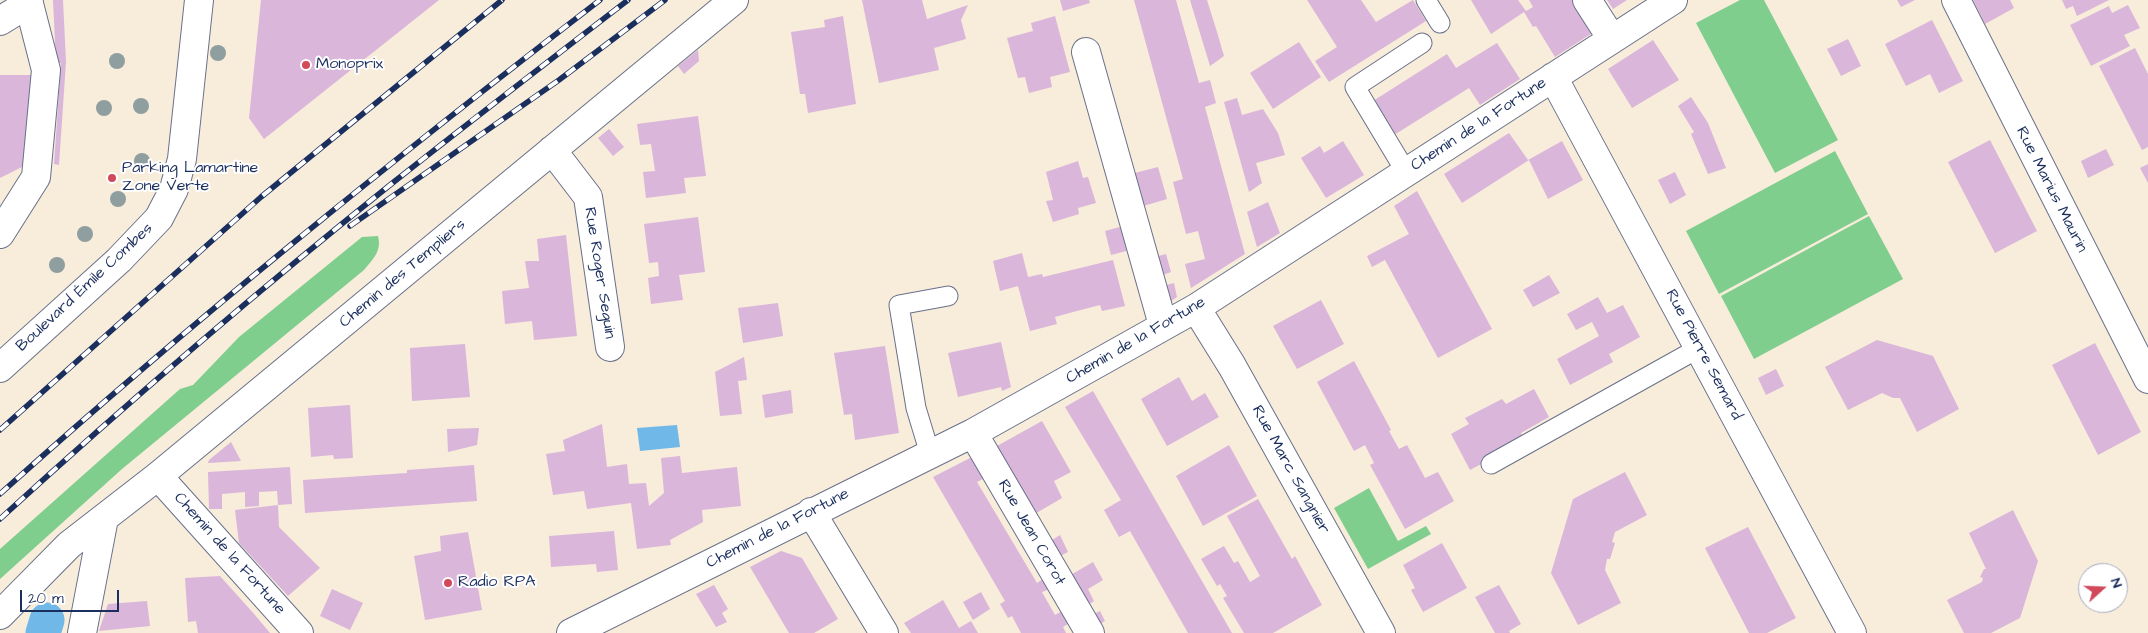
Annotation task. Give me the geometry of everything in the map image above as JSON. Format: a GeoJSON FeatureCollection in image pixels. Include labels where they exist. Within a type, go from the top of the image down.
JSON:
{"type":"FeatureCollection","features":[{"type":"Feature","properties":{"kind":"street","name":"Boulevard Émile Combes"},"geometry":{"type":"LineString","coordinates":[[2,362],[120,260],[159,218],[174,189],[182,159],[199,0]]}},
{"type":"Feature","properties":{"kind":"street","name":"Chemin des Templiers"},"geometry":{"type":"LineString","coordinates":[[0,614],[69,545],[158,476],[734,0]]}},
{"type":"Feature","properties":{"kind":"street"},"geometry":{"type":"LineString","coordinates":[[1587,0],[1612,39]]}},
{"type":"Feature","properties":{"kind":"street","name":"Chemin de la Fortune"},"geometry":{"type":"LineString","coordinates":[[571,633],[973,433],[1196,308],[1673,0]]}},
{"type":"Feature","properties":{"kind":"street","name":"Rue Marius Maurin"},"geometry":{"type":"LineString","coordinates":[[1956,0],[2148,379]]}},
{"type":"Feature","properties":{"kind":"street"},"geometry":{"type":"LineString","coordinates":[[0,21],[28,1],[46,70],[36,177],[0,234]]}},
{"type":"Feature","properties":{"kind":"street"},"geometry":{"type":"LineString","coordinates":[[1086,52],[1163,325]]}},
{"type":"Feature","properties":{"kind":"street","name":"Rue Pierre Semard"},"geometry":{"type":"LineString","coordinates":[[1553,77],[1852,633]]}},
{"type":"Feature","properties":{"kind":"street","name":"Rue Roger Seguin"},"geometry":{"type":"LineString","coordinates":[[552,150],[588,197],[610,348]]}},
{"type":"Feature","properties":{"kind":"street","name":"Rue Marc Sangnier"},"geometry":{"type":"LineString","coordinates":[[1196,308],[1232,366],[1380,633]]}},
{"type":"Feature","properties":{"kind":"street","name":"Rue Jean Corot"},"geometry":{"type":"LineString","coordinates":[[973,433],[1090,633]]}},
{"type":"Feature","properties":{"kind":"street","name":"Chemin de la Fortune"},"geometry":{"type":"LineString","coordinates":[[158,476],[300,633]]}},
{"type":"Feature","properties":{"kind":"street"},"geometry":{"type":"LineString","coordinates":[[811,512],[884,633]]}},
{"type":"Feature","properties":{"kind":"street"},"geometry":{"type":"LineString","coordinates":[[82,633],[104,518]]}},
{"type":"Feature","properties":{"kind":"lane"},"geometry":{"type":"LineString","coordinates":[[1426,0],[1440,23]]}},
{"type":"Feature","properties":{"kind":"lane"},"geometry":{"type":"LineString","coordinates":[[1406,172],[1355,87],[1422,43]]}},
{"type":"Feature","properties":{"kind":"lane"},"geometry":{"type":"LineString","coordinates":[[930,454],[916,408],[899,305],[948,296]]}},
{"type":"Feature","properties":{"kind":"lane"},"geometry":{"type":"LineString","coordinates":[[1491,464],[1699,348]]}},
{"type":"Feature","properties":{"kind":"green space"},"geometry":{"type":"Polygon","coordinates":[[[1740,0],[1764,0],[1838,140],[1775,173],[1696,23],[1740,0]]]}},
{"type":"Feature","properties":{"kind":"green space"},"geometry":{"type":"Polygon","coordinates":[[[1835,151],[1868,214],[1719,294],[1686,231],[1835,151]]]}},
{"type":"Feature","properties":{"kind":"green space"},"geometry":{"type":"Polygon","coordinates":[[[1869,216],[1903,279],[1754,359],[1721,296],[1869,216]]]}},
{"type":"Feature","properties":{"kind":"green space"},"geometry":{"type":"Polygon","coordinates":[[[378,236],[378,250],[364,270],[122,469],[0,579],[0,549],[180,389],[193,385],[239,337],[362,237],[378,236]]]}},
{"type":"Feature","properties":{"kind":"green space"},"geometry":{"type":"Polygon","coordinates":[[[1369,488],[1398,541],[1426,526],[1431,534],[1368,569],[1334,508],[1369,488]]]}},
{"type":"Feature","properties":{"kind":"water"},"geometry":{"type":"Polygon","coordinates":[[[677,425],[680,447],[640,451],[637,428],[677,425]]]}},
{"type":"Feature","properties":{"kind":"building"},"geometry":{"type":"Polygon","coordinates":[[[53,0],[63,0],[66,62],[59,165],[54,164],[61,63],[56,63],[53,0]]]}},
{"type":"Feature","properties":{"kind":"building","name":"Monoprix"},"geometry":{"type":"Polygon","coordinates":[[[261,0],[439,0],[264,139],[249,118],[261,0]]]}},
{"type":"Feature","properties":{"kind":"building"},"geometry":{"type":"Polygon","coordinates":[[[862,0],[922,0],[927,19],[968,5],[961,20],[966,39],[934,48],[939,70],[879,83],[862,0]]]}},
{"type":"Feature","properties":{"kind":"building"},"geometry":{"type":"Polygon","coordinates":[[[1060,0],[1089,0],[1090,3],[1063,11],[1060,0]]]}},
{"type":"Feature","properties":{"kind":"building"},"geometry":{"type":"Polygon","coordinates":[[[1134,0],[1176,0],[1199,83],[1210,80],[1216,103],[1205,107],[1245,254],[1191,288],[1185,264],[1205,259],[1198,231],[1186,234],[1173,182],[1183,179],[1134,0]]]}},
{"type":"Feature","properties":{"kind":"building"},"geometry":{"type":"Polygon","coordinates":[[[1190,0],[1207,0],[1217,32],[1224,56],[1210,66],[1190,0]]]}},
{"type":"Feature","properties":{"kind":"building"},"geometry":{"type":"Polygon","coordinates":[[[1307,0],[1361,0],[1376,22],[1413,0],[1426,21],[1329,82],[1315,61],[1337,47],[1307,0]]]}},
{"type":"Feature","properties":{"kind":"building"},"geometry":{"type":"Polygon","coordinates":[[[1471,0],[1518,0],[1526,11],[1533,7],[1529,0],[1573,0],[1594,32],[1555,57],[1536,26],[1533,27],[1524,12],[1491,34],[1471,0]]]}},
{"type":"Feature","properties":{"kind":"building"},"geometry":{"type":"Polygon","coordinates":[[[1607,0],[1627,0],[1613,9],[1607,0]]]}},
{"type":"Feature","properties":{"kind":"building"},"geometry":{"type":"Polygon","coordinates":[[[1897,0],[1915,0],[1901,7],[1897,0]]]}},
{"type":"Feature","properties":{"kind":"building"},"geometry":{"type":"Polygon","coordinates":[[[1973,0],[2010,0],[2014,8],[1985,24],[1973,0]]]}},
{"type":"Feature","properties":{"kind":"building"},"geometry":{"type":"Polygon","coordinates":[[[2062,0],[2109,0],[2077,16],[2073,6],[2066,9],[2062,0]]]}},
{"type":"Feature","properties":{"kind":"building"},"geometry":{"type":"Polygon","coordinates":[[[2128,5],[2140,28],[2124,35],[2130,46],[2091,66],[2070,25],[2109,6],[2112,13],[2128,5]]]}},
{"type":"Feature","properties":{"kind":"building"},"geometry":{"type":"Polygon","coordinates":[[[843,16],[856,104],[808,113],[805,94],[800,94],[791,32],[825,27],[824,20],[843,16]]]}},
{"type":"Feature","properties":{"kind":"building"},"geometry":{"type":"Polygon","coordinates":[[[1055,16],[1070,72],[1050,77],[1052,87],[1029,93],[1025,77],[1018,78],[1007,38],[1033,31],[1031,23],[1055,16]]]}},
{"type":"Feature","properties":{"kind":"building"},"geometry":{"type":"Polygon","coordinates":[[[1932,20],[1963,81],[1939,93],[1930,74],[1906,86],[1885,44],[1932,20]]]}},
{"type":"Feature","properties":{"kind":"building"},"geometry":{"type":"Polygon","coordinates":[[[1848,39],[1861,66],[1841,76],[1827,49],[1848,39]]]}},
{"type":"Feature","properties":{"kind":"building"},"geometry":{"type":"Polygon","coordinates":[[[1653,40],[1679,80],[1632,108],[1608,69],[1653,40]]]}},
{"type":"Feature","properties":{"kind":"building"},"geometry":{"type":"Polygon","coordinates":[[[1299,42],[1321,77],[1273,109],[1250,73],[1299,42]]]}},
{"type":"Feature","properties":{"kind":"building"},"geometry":{"type":"Polygon","coordinates":[[[1497,43],[1520,79],[1480,105],[1469,88],[1394,135],[1373,101],[1447,54],[1456,68],[1497,43]]]}},
{"type":"Feature","properties":{"kind":"building"},"geometry":{"type":"Polygon","coordinates":[[[2135,48],[2148,74],[2148,147],[2142,150],[2099,66],[2135,48]]]}},
{"type":"Feature","properties":{"kind":"building"},"geometry":{"type":"Polygon","coordinates":[[[698,50],[699,61],[684,74],[678,66],[698,50]]]}},
{"type":"Feature","properties":{"kind":"building"},"geometry":{"type":"Polygon","coordinates":[[[0,75],[36,75],[30,163],[0,178],[0,75]]]}},
{"type":"Feature","properties":{"kind":"building"},"geometry":{"type":"Polygon","coordinates":[[[1691,97],[1708,123],[1726,168],[1708,174],[1691,134],[1694,132],[1678,106],[1691,97]]]}},
{"type":"Feature","properties":{"kind":"building"},"geometry":{"type":"Polygon","coordinates":[[[1237,98],[1242,115],[1263,109],[1278,133],[1285,155],[1256,163],[1262,183],[1249,192],[1224,102],[1237,98]]]}},
{"type":"Feature","properties":{"kind":"building"},"geometry":{"type":"Polygon","coordinates":[[[698,116],[706,176],[684,178],[686,193],[646,198],[643,172],[655,171],[651,144],[640,145],[637,124],[698,116]]]}},
{"type":"Feature","properties":{"kind":"building"},"geometry":{"type":"Polygon","coordinates":[[[609,129],[624,147],[613,156],[598,138],[609,129]]]}},
{"type":"Feature","properties":{"kind":"building"},"geometry":{"type":"Polygon","coordinates":[[[1509,133],[1528,160],[1562,141],[1583,180],[1548,199],[1529,160],[1462,203],[1444,174],[1509,133]]]}},
{"type":"Feature","properties":{"kind":"building"},"geometry":{"type":"Polygon","coordinates":[[[1990,140],[2037,231],[1995,253],[1948,162],[1990,140]]]}},
{"type":"Feature","properties":{"kind":"building"},"geometry":{"type":"Polygon","coordinates":[[[1343,141],[1364,175],[1326,198],[1301,158],[1320,146],[1324,153],[1343,141]]]}},
{"type":"Feature","properties":{"kind":"building"},"geometry":{"type":"Polygon","coordinates":[[[2106,149],[2114,165],[2088,178],[2081,161],[2106,149]]]}},
{"type":"Feature","properties":{"kind":"building"},"geometry":{"type":"Polygon","coordinates":[[[1078,161],[1083,178],[1088,177],[1096,203],[1078,208],[1079,214],[1053,222],[1046,201],[1053,200],[1046,172],[1078,161]]]}},
{"type":"Feature","properties":{"kind":"building"},"geometry":{"type":"Polygon","coordinates":[[[2148,164],[2148,183],[2140,168],[2148,164]]]}},
{"type":"Feature","properties":{"kind":"building"},"geometry":{"type":"Polygon","coordinates":[[[1158,167],[1167,199],[1140,207],[1131,174],[1158,167]]]}},
{"type":"Feature","properties":{"kind":"building"},"geometry":{"type":"Polygon","coordinates":[[[1675,172],[1686,195],[1670,204],[1658,180],[1675,172]]]}},
{"type":"Feature","properties":{"kind":"building"},"geometry":{"type":"Polygon","coordinates":[[[1417,191],[1492,329],[1438,358],[1385,260],[1372,267],[1367,256],[1409,234],[1394,206],[1417,191]]]}},
{"type":"Feature","properties":{"kind":"building"},"geometry":{"type":"Polygon","coordinates":[[[1268,202],[1280,233],[1257,247],[1247,212],[1268,202]]]}},
{"type":"Feature","properties":{"kind":"building"},"geometry":{"type":"Polygon","coordinates":[[[698,217],[705,272],[679,275],[683,300],[651,304],[648,278],[659,276],[658,262],[649,263],[644,224],[698,217]]]}},
{"type":"Feature","properties":{"kind":"building"},"geometry":{"type":"Polygon","coordinates":[[[1123,226],[1130,250],[1111,255],[1105,231],[1123,226]]]}},
{"type":"Feature","properties":{"kind":"building"},"geometry":{"type":"Polygon","coordinates":[[[566,235],[577,336],[534,340],[532,321],[505,324],[502,291],[529,288],[525,261],[539,261],[537,239],[566,235]]]}},
{"type":"Feature","properties":{"kind":"building"},"geometry":{"type":"Polygon","coordinates":[[[1022,253],[1028,277],[1042,274],[1043,277],[1113,260],[1125,306],[1102,311],[1100,305],[1073,312],[1055,317],[1057,324],[1030,331],[1018,286],[1000,291],[993,261],[1022,253]]]}},
{"type":"Feature","properties":{"kind":"building"},"geometry":{"type":"Polygon","coordinates":[[[1166,254],[1171,272],[1160,276],[1155,257],[1166,254]]]}},
{"type":"Feature","properties":{"kind":"building"},"geometry":{"type":"Polygon","coordinates":[[[1549,275],[1560,293],[1533,307],[1523,290],[1549,275]]]}},
{"type":"Feature","properties":{"kind":"building"},"geometry":{"type":"Polygon","coordinates":[[[1174,283],[1177,297],[1167,304],[1163,286],[1174,283]]]}},
{"type":"Feature","properties":{"kind":"building"},"geometry":{"type":"Polygon","coordinates":[[[1598,297],[1607,313],[1623,305],[1640,337],[1609,354],[1613,362],[1570,385],[1557,359],[1599,336],[1592,322],[1576,330],[1567,314],[1598,297]]]}},
{"type":"Feature","properties":{"kind":"building"},"geometry":{"type":"Polygon","coordinates":[[[1321,300],[1344,344],[1297,369],[1273,326],[1321,300]]]}},
{"type":"Feature","properties":{"kind":"building"},"geometry":{"type":"Polygon","coordinates":[[[778,303],[783,336],[743,343],[738,308],[778,303]]]}},
{"type":"Feature","properties":{"kind":"building"},"geometry":{"type":"Polygon","coordinates":[[[1877,340],[1933,356],[1959,409],[1917,432],[1900,398],[1893,398],[1882,393],[1848,410],[1825,367],[1877,340]]]}},
{"type":"Feature","properties":{"kind":"building"},"geometry":{"type":"Polygon","coordinates":[[[1001,342],[1011,387],[1002,391],[1001,387],[958,397],[948,353],[1001,342]]]}},
{"type":"Feature","properties":{"kind":"building"},"geometry":{"type":"Polygon","coordinates":[[[2095,343],[2141,432],[2098,455],[2052,365],[2095,343]]]}},
{"type":"Feature","properties":{"kind":"building"},"geometry":{"type":"Polygon","coordinates":[[[465,344],[470,397],[412,401],[410,348],[465,344]]]}},
{"type":"Feature","properties":{"kind":"building"},"geometry":{"type":"Polygon","coordinates":[[[885,346],[899,433],[855,440],[852,414],[844,415],[834,353],[885,346]]]}},
{"type":"Feature","properties":{"kind":"building"},"geometry":{"type":"Polygon","coordinates":[[[744,357],[747,380],[738,381],[742,414],[720,416],[715,372],[744,357]]]}},
{"type":"Feature","properties":{"kind":"building"},"geometry":{"type":"Polygon","coordinates":[[[1354,361],[1391,430],[1389,431],[1399,449],[1407,445],[1425,478],[1438,472],[1454,501],[1405,529],[1370,465],[1374,463],[1365,445],[1354,451],[1317,382],[1354,361]]]}},
{"type":"Feature","properties":{"kind":"building"},"geometry":{"type":"Polygon","coordinates":[[[1776,369],[1784,386],[1766,395],[1758,378],[1776,369]]]}},
{"type":"Feature","properties":{"kind":"building"},"geometry":{"type":"Polygon","coordinates":[[[1179,377],[1192,401],[1205,393],[1219,417],[1167,446],[1141,399],[1179,377]]]}},
{"type":"Feature","properties":{"kind":"building"},"geometry":{"type":"Polygon","coordinates":[[[1534,389],[1549,417],[1521,433],[1525,441],[1470,470],[1451,434],[1469,424],[1465,418],[1502,399],[1506,404],[1534,389]]]}},
{"type":"Feature","properties":{"kind":"building"},"geometry":{"type":"Polygon","coordinates":[[[791,390],[793,413],[765,418],[762,395],[791,390]]]}},
{"type":"Feature","properties":{"kind":"building"},"geometry":{"type":"Polygon","coordinates":[[[1093,391],[1232,633],[1188,633],[1130,531],[1119,537],[1104,510],[1121,500],[1065,407],[1093,391]]]}},
{"type":"Feature","properties":{"kind":"building"},"geometry":{"type":"Polygon","coordinates":[[[350,405],[353,458],[334,459],[333,455],[311,457],[308,408],[350,405]]]}},
{"type":"Feature","properties":{"kind":"building"},"geometry":{"type":"Polygon","coordinates":[[[1042,421],[1071,472],[1054,481],[1062,498],[1033,515],[997,446],[1042,421]]]}},
{"type":"Feature","properties":{"kind":"building"},"geometry":{"type":"Polygon","coordinates":[[[602,424],[607,467],[627,464],[629,484],[646,483],[649,506],[664,493],[661,458],[680,456],[682,473],[737,467],[741,506],[702,510],[703,522],[670,540],[671,545],[637,549],[631,503],[587,509],[584,491],[553,495],[546,454],[565,451],[563,440],[602,424]]]}},
{"type":"Feature","properties":{"kind":"building"},"geometry":{"type":"Polygon","coordinates":[[[479,428],[477,445],[448,452],[447,429],[479,428]]]}},
{"type":"Feature","properties":{"kind":"building"},"geometry":{"type":"Polygon","coordinates":[[[231,442],[241,461],[208,463],[209,460],[231,442]]]}},
{"type":"Feature","properties":{"kind":"building"},"geometry":{"type":"Polygon","coordinates":[[[1229,445],[1257,496],[1203,526],[1176,476],[1229,445]]]}},
{"type":"Feature","properties":{"kind":"building"},"geometry":{"type":"Polygon","coordinates":[[[974,456],[987,477],[977,482],[1037,583],[1046,577],[1052,588],[1042,592],[1055,615],[1064,610],[1071,622],[1063,627],[1066,633],[1021,633],[1012,616],[1008,618],[1000,604],[1005,601],[933,477],[974,456]]]}},
{"type":"Feature","properties":{"kind":"building"},"geometry":{"type":"Polygon","coordinates":[[[474,465],[477,501],[305,513],[303,480],[407,473],[407,470],[474,465]]]}},
{"type":"Feature","properties":{"kind":"building"},"geometry":{"type":"Polygon","coordinates":[[[290,467],[292,504],[278,505],[277,491],[259,492],[259,506],[245,507],[245,492],[222,494],[222,509],[209,509],[208,472],[290,467]]]}},
{"type":"Feature","properties":{"kind":"building"},"geometry":{"type":"Polygon","coordinates":[[[1625,472],[1647,515],[1615,532],[1612,542],[1615,543],[1610,559],[1607,559],[1605,570],[1621,603],[1578,625],[1551,573],[1573,499],[1625,472]]]}},
{"type":"Feature","properties":{"kind":"building"},"geometry":{"type":"Polygon","coordinates":[[[1258,499],[1292,559],[1295,556],[1322,605],[1273,633],[1244,633],[1223,598],[1227,596],[1220,584],[1217,586],[1201,559],[1224,546],[1234,563],[1238,561],[1250,582],[1260,576],[1227,516],[1258,499]]]}},
{"type":"Feature","properties":{"kind":"building"},"geometry":{"type":"Polygon","coordinates":[[[278,505],[279,527],[320,568],[288,596],[239,543],[235,510],[278,505]]]}},
{"type":"Feature","properties":{"kind":"building"},"geometry":{"type":"Polygon","coordinates":[[[2013,510],[2038,561],[2020,618],[1991,633],[1964,633],[1947,600],[1982,582],[1983,578],[1980,577],[1984,569],[1986,569],[1969,533],[2013,510]]]}},
{"type":"Feature","properties":{"kind":"building"},"geometry":{"type":"Polygon","coordinates":[[[1748,527],[1796,618],[1767,633],[1749,633],[1705,548],[1748,527]]]}},
{"type":"Feature","properties":{"kind":"building"},"geometry":{"type":"Polygon","coordinates":[[[614,531],[618,570],[597,572],[596,564],[551,567],[549,536],[614,531]]]}},
{"type":"Feature","properties":{"kind":"building","name":"Radio RPA"},"geometry":{"type":"Polygon","coordinates":[[[468,532],[482,610],[425,620],[414,556],[441,551],[440,536],[468,532]]]}},
{"type":"Feature","properties":{"kind":"building"},"geometry":{"type":"Polygon","coordinates":[[[1060,535],[1068,552],[1058,557],[1049,542],[1060,535]]]}},
{"type":"Feature","properties":{"kind":"building"},"geometry":{"type":"Polygon","coordinates":[[[1442,543],[1467,588],[1423,612],[1411,590],[1415,588],[1403,565],[1442,543]]]}},
{"type":"Feature","properties":{"kind":"building"},"geometry":{"type":"Polygon","coordinates":[[[781,551],[802,558],[838,619],[814,633],[789,633],[750,567],[781,551]]]}},
{"type":"Feature","properties":{"kind":"building"},"geometry":{"type":"Polygon","coordinates":[[[1093,562],[1103,580],[1088,589],[1094,601],[1086,606],[1069,576],[1093,562]]]}},
{"type":"Feature","properties":{"kind":"building"},"geometry":{"type":"Polygon","coordinates":[[[220,576],[270,633],[198,633],[196,621],[188,622],[185,578],[220,576]]]}},
{"type":"Feature","properties":{"kind":"building"},"geometry":{"type":"Polygon","coordinates":[[[714,585],[728,609],[722,613],[727,622],[716,627],[696,594],[714,585]]]}},
{"type":"Feature","properties":{"kind":"building"},"geometry":{"type":"Polygon","coordinates":[[[1499,585],[1521,624],[1509,631],[1510,633],[1495,633],[1475,597],[1499,585]]]}},
{"type":"Feature","properties":{"kind":"building"},"geometry":{"type":"Polygon","coordinates":[[[332,589],[363,603],[350,630],[320,616],[332,589]]]}},
{"type":"Feature","properties":{"kind":"building"},"geometry":{"type":"Polygon","coordinates":[[[981,592],[990,609],[973,620],[963,602],[981,592]]]}},
{"type":"Feature","properties":{"kind":"building"},"geometry":{"type":"Polygon","coordinates":[[[943,600],[959,628],[971,621],[978,633],[911,633],[904,623],[943,600]]]}},
{"type":"Feature","properties":{"kind":"building"},"geometry":{"type":"Polygon","coordinates":[[[147,601],[150,626],[99,631],[108,604],[147,601]]]}},
{"type":"Feature","properties":{"kind":"building"},"geometry":{"type":"Polygon","coordinates":[[[1100,611],[1105,621],[1098,625],[1092,615],[1100,611]]]}},
{"type":"Feature","properties":{"kind":"waterway"},"geometry":{"type":"LineString","coordinates":[[43,633],[47,620]]}},
{"type":"Feature","properties":{"kind":"railway"},"geometry":{"type":"LineString","coordinates":[[0,430],[261,197],[502,0]]}},
{"type":"Feature","properties":{"kind":"railway"},"geometry":{"type":"LineString","coordinates":[[0,494],[146,366],[296,241],[447,119],[600,0]]}},
{"type":"Feature","properties":{"kind":"railway"},"geometry":{"type":"LineString","coordinates":[[0,519],[146,389],[294,263],[424,158],[628,0]]}},
{"type":"Feature","properties":{"kind":"railway"},"geometry":{"type":"LineString","coordinates":[[350,226],[559,80],[665,0]]}},
{"type":"Feature","properties":{"kind":"place","name":"Monoprix"},"geometry":{"type":"Point","coordinates":[306,65]}},
{"type":"Feature","properties":{"kind":"place","name":"Parking Lamartine Zone Verte"},"geometry":{"type":"Point","coordinates":[112,178]}},
{"type":"Feature","properties":{"kind":"place","name":"Radio RPA"},"geometry":{"type":"Point","coordinates":[448,583]}}]}
